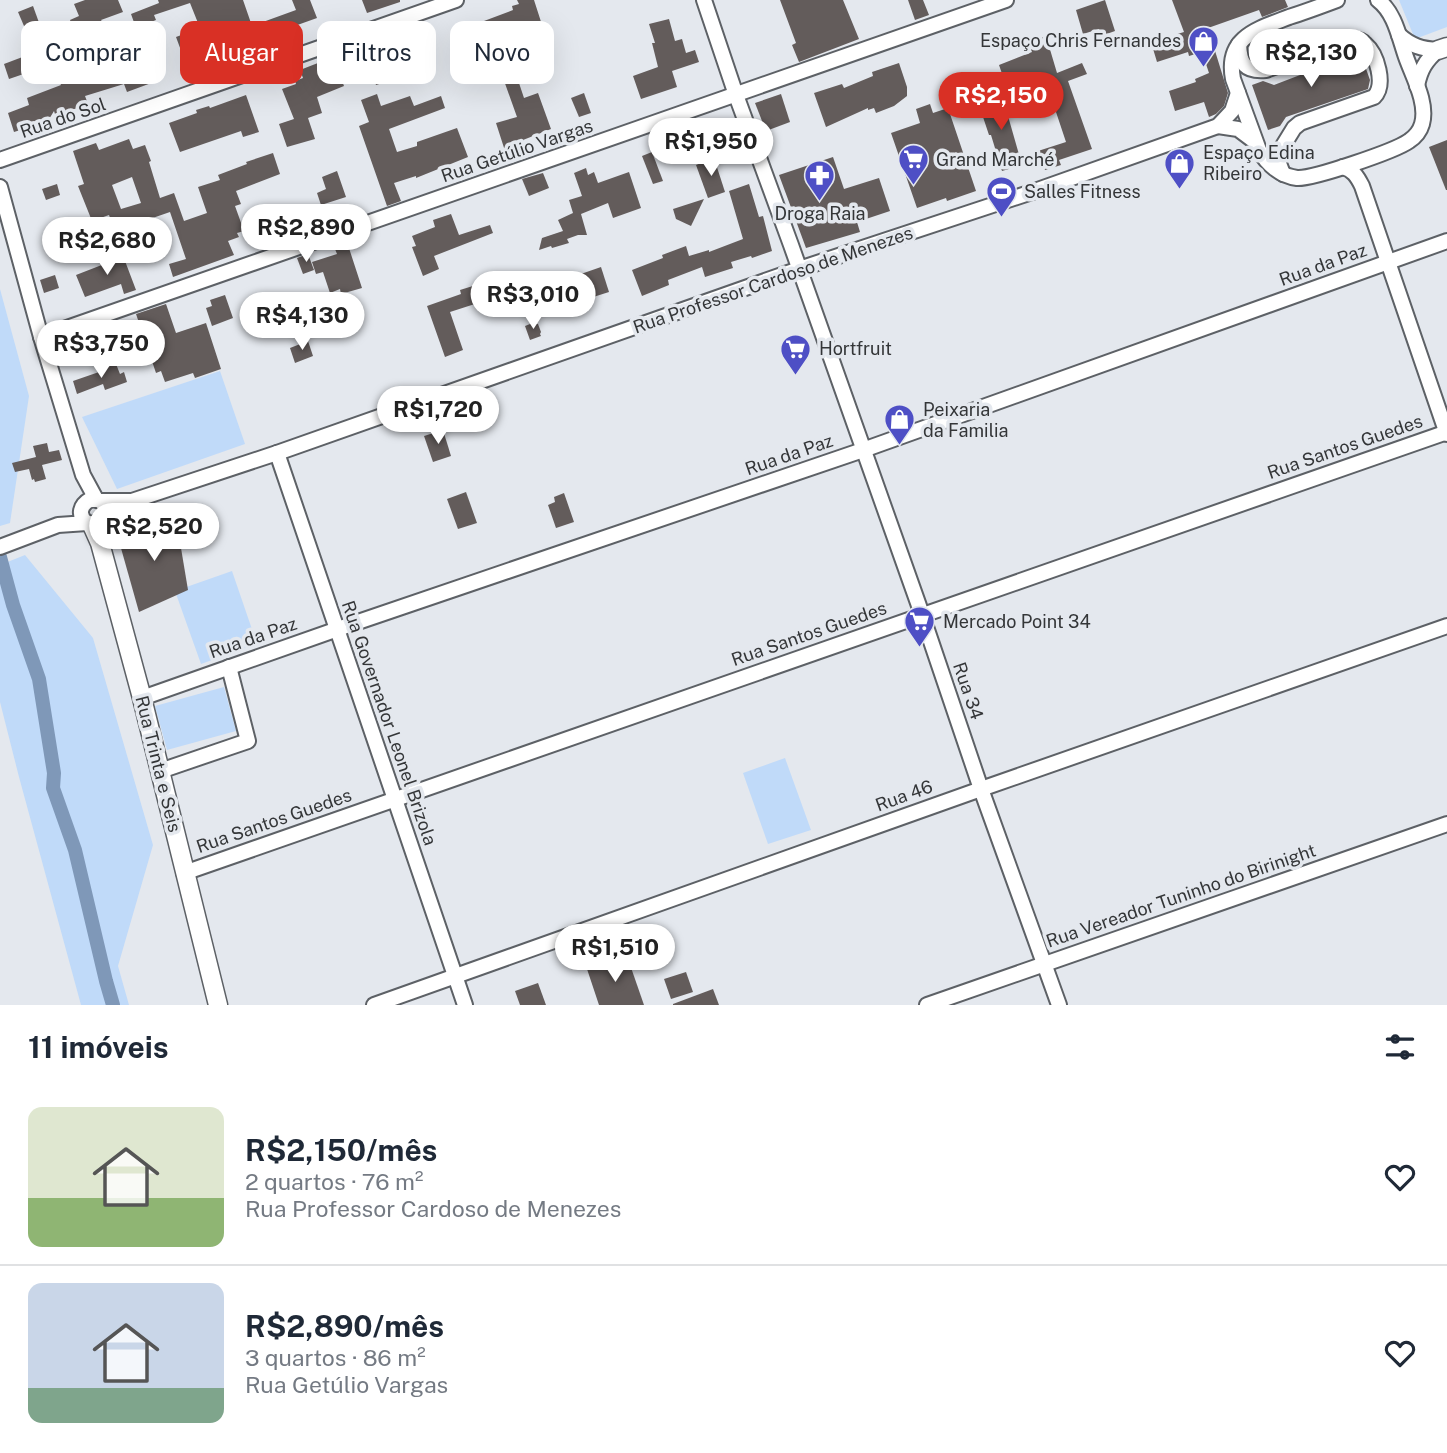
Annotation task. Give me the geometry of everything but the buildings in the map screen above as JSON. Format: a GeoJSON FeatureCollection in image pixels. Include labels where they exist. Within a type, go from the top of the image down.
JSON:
{"type":"FeatureCollection","features":[{"type":"Feature","properties":{"kind":"main road","name":"Rua Trinta e Seis"},"geometry":{"type":"LineString","coordinates":[[95,522],[142,698],[218,1005]]}},
{"type":"Feature","properties":{"kind":"street","name":"Rua do Sol"},"geometry":{"type":"LineString","coordinates":[[0,160],[456,0]]}},
{"type":"Feature","properties":{"kind":"street","name":"Rua 34"},"geometry":{"type":"LineString","coordinates":[[704,0],[1059,1005]]}},
{"type":"Feature","properties":{"kind":"street","name":"Rua Getúlio Vargas"},"geometry":{"type":"LineString","coordinates":[[41,338],[1006,0]]}},
{"type":"Feature","properties":{"kind":"street"},"geometry":{"type":"LineString","coordinates":[[1289,17],[1294,0]]}},
{"type":"Feature","properties":{"kind":"street"},"geometry":{"type":"LineString","coordinates":[[1337,0],[1251,32],[1235,50],[1231,64],[1233,79],[1255,142],[1264,158],[1276,170],[1297,178],[1343,167],[1395,148],[1419,131],[1424,117],[1417,87],[1389,11],[1379,0]]}},
{"type":"Feature","properties":{"kind":"street"},"geometry":{"type":"LineString","coordinates":[[1398,34],[1414,46],[1425,49],[1443,48]]}},
{"type":"Feature","properties":{"kind":"street"},"geometry":{"type":"LineString","coordinates":[[1239,44],[1244,65],[1260,71],[1357,39],[1367,45],[1373,54],[1380,74],[1380,89],[1374,97],[1300,123],[1293,128],[1277,158],[1283,174]]}},
{"type":"Feature","properties":{"kind":"street"},"geometry":{"type":"LineString","coordinates":[[1417,87],[1423,66],[1443,48]]}},
{"type":"Feature","properties":{"kind":"street"},"geometry":{"type":"LineString","coordinates":[[1218,126],[1232,111],[1238,93]]}},
{"type":"Feature","properties":{"kind":"street"},"geometry":{"type":"LineString","coordinates":[[1218,126],[1238,129],[1255,142]]}},
{"type":"Feature","properties":{"kind":"street","name":"Rua Professor Cardoso de Menezes"},"geometry":{"type":"LineString","coordinates":[[58,525],[95,522],[129,502],[1218,126]]}},
{"type":"Feature","properties":{"kind":"street"},"geometry":{"type":"LineString","coordinates":[[1343,167],[1353,171],[1359,180],[1447,433]]}},
{"type":"Feature","properties":{"kind":"street"},"geometry":{"type":"LineString","coordinates":[[0,187],[41,338],[83,475],[81,487],[91,503],[106,510],[95,522],[81,515],[91,503]]}},
{"type":"Feature","properties":{"kind":"street","name":"Rua da Paz"},"geometry":{"type":"LineString","coordinates":[[142,698],[863,450],[1447,241]]}},
{"type":"Feature","properties":{"kind":"street","name":"Rua Santos Guedes"},"geometry":{"type":"LineString","coordinates":[[184,873],[1447,433]]}},
{"type":"Feature","properties":{"kind":"street","name":"Rua Governador Leonel Brizola"},"geometry":{"type":"LineString","coordinates":[[277,453],[465,1005]]}},
{"type":"Feature","properties":{"kind":"street","name":"Rua Professor Cardoso de Menezes"},"geometry":{"type":"LineString","coordinates":[[0,547],[58,525],[91,503],[129,502]]}},
{"type":"Feature","properties":{"kind":"street","name":"Rua 46"},"geometry":{"type":"LineString","coordinates":[[374,1005],[1447,626]]}},
{"type":"Feature","properties":{"kind":"street"},"geometry":{"type":"LineString","coordinates":[[160,772],[248,741],[229,667]]}},
{"type":"Feature","properties":{"kind":"street","name":"Rua Vereador Tuninho do Birinight"},"geometry":{"type":"LineString","coordinates":[[927,1005],[1447,824]]}},
{"type":"Feature","properties":{"kind":"shaded area"},"geometry":{"type":"Polygon","coordinates":[[[1399,0],[1447,0],[1447,27],[1415,39],[1399,0]]]}},
{"type":"Feature","properties":{"kind":"shaded area"},"geometry":{"type":"Polygon","coordinates":[[[0,289],[29,396],[10,523],[0,526],[0,289]]]}},
{"type":"Feature","properties":{"kind":"shaded area"},"geometry":{"type":"Polygon","coordinates":[[[220,371],[245,444],[117,489],[82,417],[220,371]]]}},
{"type":"Feature","properties":{"kind":"shaded area"},"geometry":{"type":"Polygon","coordinates":[[[25,555],[93,638],[153,845],[118,966],[129,1005],[81,1005],[0,702],[0,565],[25,555]]]}},
{"type":"Feature","properties":{"kind":"shaded area"},"geometry":{"type":"Polygon","coordinates":[[[232,571],[257,644],[201,664],[175,591],[232,571]]]}},
{"type":"Feature","properties":{"kind":"shaded area"},"geometry":{"type":"Polygon","coordinates":[[[224,687],[236,731],[167,750],[155,706],[224,687]]]}},
{"type":"Feature","properties":{"kind":"shaded area"},"geometry":{"type":"Polygon","coordinates":[[[785,758],[811,830],[768,844],[743,773],[785,758]]]}},
{"type":"Feature","properties":{"kind":"waterway"},"geometry":{"type":"LineString","coordinates":[[0,557],[13,605],[39,679],[54,773],[53,788],[75,850],[113,1005]]}},
{"type":"Feature","properties":{"kind":"place","name":"Espaço Chris Fernandes"},"geometry":{"type":"Point","coordinates":[1204,68]}},
{"type":"Feature","properties":{"kind":"place","name":"Grand Marché"},"geometry":{"type":"Point","coordinates":[913,187]}},
{"type":"Feature","properties":{"kind":"place","name":"Espaço Edina Ribeiro"},"geometry":{"type":"Point","coordinates":[1180,190]}},
{"type":"Feature","properties":{"kind":"place","name":"Droga Raia"},"geometry":{"type":"Point","coordinates":[820,203]}},
{"type":"Feature","properties":{"kind":"place","name":"Salles Fitness"},"geometry":{"type":"Point","coordinates":[1001,219]}},
{"type":"Feature","properties":{"kind":"place","name":"Hortfruit"},"geometry":{"type":"Point","coordinates":[796,376]}},
{"type":"Feature","properties":{"kind":"place","name":"Peixaria da Familia"},"geometry":{"type":"Point","coordinates":[900,447]}},
{"type":"Feature","properties":{"kind":"place","name":"Mercado Point 34"},"geometry":{"type":"Point","coordinates":[920,649]}}]}
